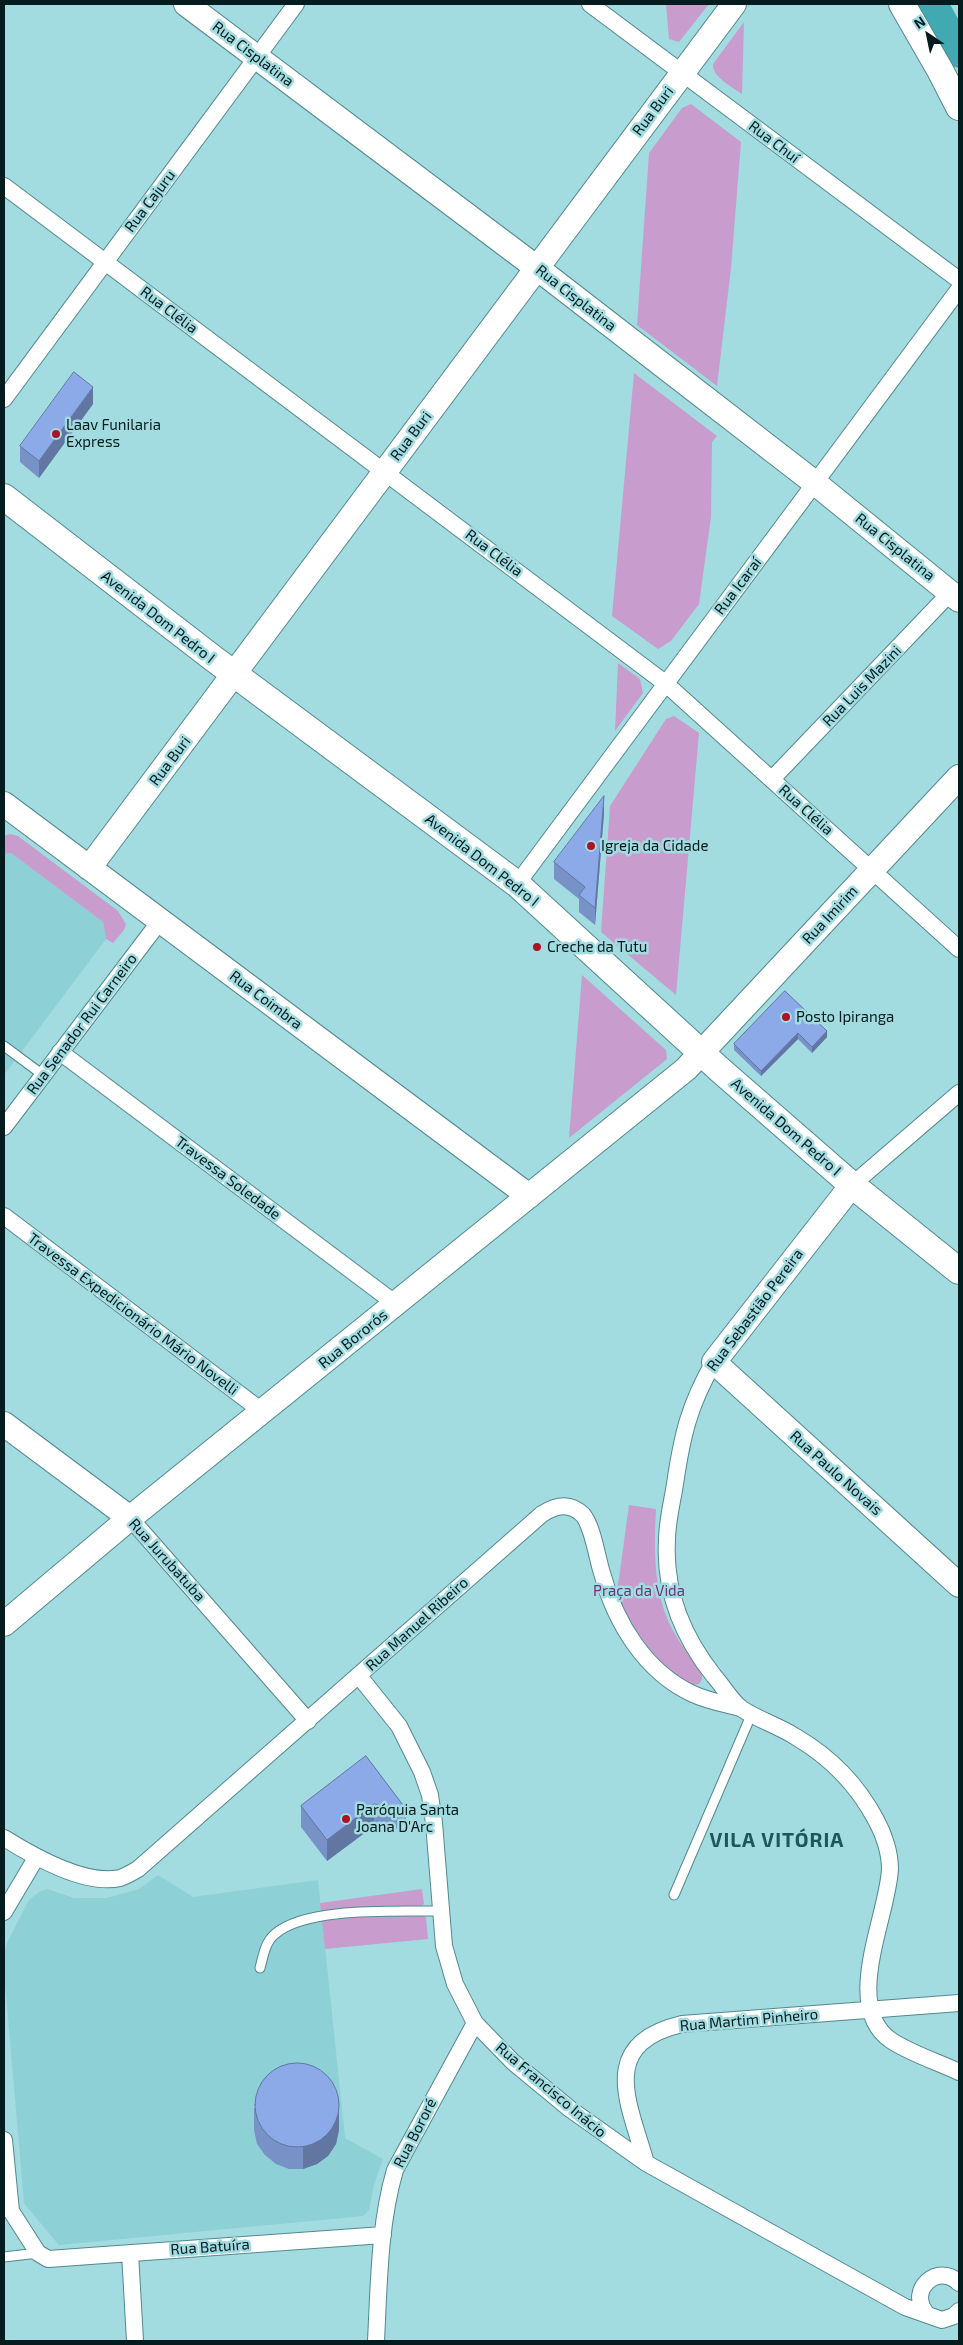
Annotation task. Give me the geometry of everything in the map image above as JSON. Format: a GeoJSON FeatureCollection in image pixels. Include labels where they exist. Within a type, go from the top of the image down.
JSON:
{"type":"FeatureCollection","features":[{"type":"Feature","properties":{"kind":"main road"},"geometry":{"type":"LineString","coordinates":[[902,4],[959,107]]}},
{"type":"Feature","properties":{"kind":"main road","name":"Avenida Dom Pedro I"},"geometry":{"type":"LineString","coordinates":[[4,498],[234,674],[517,884],[701,1053],[852,1185],[959,1271]]}},
{"type":"Feature","properties":{"kind":"street","name":"Rua Cisplatina"},"geometry":{"type":"LineString","coordinates":[[186,4],[537,268],[815,483],[955,596]]}},
{"type":"Feature","properties":{"kind":"street","name":"Rua Cajuru"},"geometry":{"type":"LineString","coordinates":[[4,399],[296,4]]}},
{"type":"Feature","properties":{"kind":"street","name":"Rua Chuí"},"geometry":{"type":"LineString","coordinates":[[590,4],[959,280]]}},
{"type":"Feature","properties":{"kind":"street","name":"Rua Buri"},"geometry":{"type":"LineString","coordinates":[[89,868],[734,4]]}},
{"type":"Feature","properties":{"kind":"street","name":"Rua Clélia"},"geometry":{"type":"LineString","coordinates":[[4,186],[665,683],[959,949]]}},
{"type":"Feature","properties":{"kind":"street","name":"Rua Icaraí"},"geometry":{"type":"LineString","coordinates":[[517,884],[959,289]]}},
{"type":"Feature","properties":{"kind":"street","name":"Rua Luis Mazini"},"geometry":{"type":"LineString","coordinates":[[772,780],[955,596]]}},
{"type":"Feature","properties":{"kind":"street","name":"Rua Imirim"},"geometry":{"type":"LineString","coordinates":[[701,1053],[959,777]]}},
{"type":"Feature","properties":{"kind":"street","name":"Rua Coimbra"},"geometry":{"type":"LineString","coordinates":[[5,808],[89,868],[529,1196]]}},
{"type":"Feature","properties":{"kind":"street","name":"Rua Senador Rui Carneiro"},"geometry":{"type":"LineString","coordinates":[[4,1127],[160,921]]}},
{"type":"Feature","properties":{"kind":"street","name":"Travessa Soledade"},"geometry":{"type":"LineString","coordinates":[[60,1052],[396,1304]]}},
{"type":"Feature","properties":{"kind":"street","name":"Rua Bororós"},"geometry":{"type":"LineString","coordinates":[[4,1624],[130,1518],[686,1069],[701,1053]]}},
{"type":"Feature","properties":{"kind":"street"},"geometry":{"type":"LineString","coordinates":[[852,1185],[959,1093]]}},
{"type":"Feature","properties":{"kind":"street","name":"Rua Sebastião Pereira"},"geometry":{"type":"LineString","coordinates":[[852,1185],[728,1341],[698,1389],[688,1417],[681,1446],[668,1528],[666,1559],[680,1622],[693,1647],[746,1711],[796,1737],[833,1762],[852,1782],[865,1801],[886,1842],[890,1866],[888,1889],[868,1973],[871,2011]]}},
{"type":"Feature","properties":{"kind":"street","name":"Travessa Expedicionário Mário Novelli"},"geometry":{"type":"LineString","coordinates":[[4,1216],[263,1412]]}},
{"type":"Feature","properties":{"kind":"street","name":"Rua Paulo Novais"},"geometry":{"type":"LineString","coordinates":[[714,1362],[959,1585]]}},
{"type":"Feature","properties":{"kind":"street","name":"Rua Jurubatuba"},"geometry":{"type":"LineString","coordinates":[[4,1424],[130,1518],[308,1721]]}},
{"type":"Feature","properties":{"kind":"street","name":"Rua Manuel Ribeiro"},"geometry":{"type":"LineString","coordinates":[[4,1838],[53,1867],[101,1878],[121,1878],[138,1869],[542,1514],[554,1506],[566,1506],[583,1516],[589,1526],[602,1576],[615,1610],[628,1634],[647,1660],[678,1686],[693,1694],[746,1711]]}},
{"type":"Feature","properties":{"kind":"street","name":"Rua Francisco Inácio"},"geometry":{"type":"LineString","coordinates":[[359,1676],[399,1726],[422,1772],[430,1795],[444,1946],[450,1970],[459,1993],[475,2023],[513,2062],[570,2109],[646,2163],[905,2307],[942,2320],[954,2316],[959,2311]]}},
{"type":"Feature","properties":{"kind":"street"},"geometry":{"type":"LineString","coordinates":[[4,1912],[36,1858]]}},
{"type":"Feature","properties":{"kind":"street","name":"Rua Martim Pinheiro"},"geometry":{"type":"LineString","coordinates":[[646,2163],[630,2104],[626,2074],[632,2052],[652,2034],[682,2024],[959,2004]]}},
{"type":"Feature","properties":{"kind":"street"},"geometry":{"type":"LineString","coordinates":[[871,2011],[878,2026],[892,2041],[959,2072]]}},
{"type":"Feature","properties":{"kind":"street","name":"Rua Bororé"},"geometry":{"type":"LineString","coordinates":[[376,2341],[383,2235],[389,2191],[395,2170],[475,2023]]}},
{"type":"Feature","properties":{"kind":"street"},"geometry":{"type":"LineString","coordinates":[[4,2140],[11,2211],[38,2253]]}},
{"type":"Feature","properties":{"kind":"street","name":"Rua Batuíra"},"geometry":{"type":"LineString","coordinates":[[38,2253],[48,2258],[383,2235]]}},
{"type":"Feature","properties":{"kind":"street"},"geometry":{"type":"LineString","coordinates":[[130,2253],[135,2341]]}},
{"type":"Feature","properties":{"kind":"street"},"geometry":{"type":"LineString","coordinates":[[926,2314],[922,2308],[919,2294],[921,2288],[931,2278],[943,2275],[955,2279],[959,2283]]}},
{"type":"Feature","properties":{"kind":"lane"},"geometry":{"type":"LineString","coordinates":[[4,1046],[43,1075]]}},
{"type":"Feature","properties":{"kind":"lane"},"geometry":{"type":"LineString","coordinates":[[674,1895],[746,1711]]}},
{"type":"Feature","properties":{"kind":"lane"},"geometry":{"type":"LineString","coordinates":[[260,1968],[268,1943],[275,1934],[306,1920],[342,1913],[440,1911]]}},
{"type":"Feature","properties":{"kind":"lane"},"geometry":{"type":"LineString","coordinates":[[4,2257],[38,2253]]}},
{"type":"Feature","properties":{"kind":"shaded area"},"geometry":{"type":"Polygon","coordinates":[[[11,853],[103,922],[106,939],[4,1075],[4,854],[11,853]]]}},
{"type":"Feature","properties":{"kind":"shaded area"},"geometry":{"type":"Polygon","coordinates":[[[158,1875],[193,1897],[318,1880],[345,2138],[383,2159],[374,2185],[369,2210],[363,2216],[59,2245],[24,2203],[4,1971],[4,1955],[7,1943],[29,1900],[39,1892],[47,1889],[74,1898],[107,1898],[139,1889],[158,1875]]]}},
{"type":"Feature","properties":{"kind":"green space"},"geometry":{"type":"Polygon","coordinates":[[[666,4],[709,4],[679,42],[669,39],[666,4]]]}},
{"type":"Feature","properties":{"kind":"green space"},"geometry":{"type":"Polygon","coordinates":[[[744,22],[742,94],[719,77],[713,64],[744,22]]]}},
{"type":"Feature","properties":{"kind":"green space"},"geometry":{"type":"Polygon","coordinates":[[[691,104],[741,142],[731,268],[717,386],[637,325],[649,153],[682,108],[691,104]]]}},
{"type":"Feature","properties":{"kind":"green space"},"geometry":{"type":"Polygon","coordinates":[[[634,373],[717,436],[712,442],[711,517],[699,604],[671,641],[658,649],[612,616],[634,373]]]}},
{"type":"Feature","properties":{"kind":"green space"},"geometry":{"type":"Polygon","coordinates":[[[618,663],[640,679],[643,693],[615,731],[618,663]]]}},
{"type":"Feature","properties":{"kind":"green space"},"geometry":{"type":"Polygon","coordinates":[[[674,716],[699,733],[676,995],[601,932],[610,806],[666,719],[674,716]]]}},
{"type":"Feature","properties":{"kind":"green space"},"geometry":{"type":"Polygon","coordinates":[[[10,834],[18,836],[118,911],[126,924],[124,930],[113,943],[106,939],[103,922],[11,853],[4,854],[4,836],[10,834]]]}},
{"type":"Feature","properties":{"kind":"green space"},"geometry":{"type":"Polygon","coordinates":[[[582,975],[666,1050],[667,1059],[569,1138],[582,975]]]}},
{"type":"Feature","properties":{"kind":"green space","name":"Praça da Vida"},"geometry":{"type":"Polygon","coordinates":[[[629,1505],[656,1509],[655,1555],[661,1600],[672,1629],[702,1674],[699,1684],[689,1683],[676,1676],[663,1664],[639,1634],[618,1594],[617,1588],[629,1505]]]}},
{"type":"Feature","properties":{"kind":"green space"},"geometry":{"type":"Polygon","coordinates":[[[422,1889],[424,1904],[419,1908],[419,1914],[426,1917],[428,1939],[325,1949],[320,1903],[422,1889]]]}},
{"type":"Feature","properties":{"kind":"building"},"geometry":{"type":"Polygon","coordinates":[[[74,372],[93,387],[39,461],[20,446],[74,372]]]}},
{"type":"Feature","properties":{"kind":"building","name":"Igreja da Cidade"},"geometry":{"type":"Polygon","coordinates":[[[604,796],[595,908],[579,895],[585,887],[554,862],[604,796]]]}},
{"type":"Feature","properties":{"kind":"building","name":"Posto Ipiranga"},"geometry":{"type":"Polygon","coordinates":[[[785,991],[827,1031],[812,1047],[798,1033],[761,1071],[734,1044],[785,991]]]}},
{"type":"Feature","properties":{"kind":"building"},"geometry":{"type":"Polygon","coordinates":[[[366,1756],[406,1809],[374,1804],[327,1840],[301,1806],[366,1756]]]}},
{"type":"Feature","properties":{"kind":"building"},"geometry":{"type":"Polygon","coordinates":[[[297,2063],[313,2066],[327,2075],[336,2089],[339,2105],[336,2121],[327,2135],[313,2144],[297,2147],[281,2144],[267,2135],[258,2121],[255,2105],[258,2089],[267,2075],[281,2066],[297,2063]]]}},
{"type":"Feature","properties":{"kind":"waterway"},"geometry":{"type":"LineString","coordinates":[[932,4],[959,52]]}},
{"type":"Feature","properties":{"kind":"place","name":"Laav Funilaria Express"},"geometry":{"type":"Point","coordinates":[56,434]}},
{"type":"Feature","properties":{"kind":"place","name":"Igreja da Cidade"},"geometry":{"type":"Point","coordinates":[591,846]}},
{"type":"Feature","properties":{"kind":"place","name":"Creche da Tutu"},"geometry":{"type":"Point","coordinates":[537,947]}},
{"type":"Feature","properties":{"kind":"place","name":"Posto Ipiranga"},"geometry":{"type":"Point","coordinates":[786,1017]}},
{"type":"Feature","properties":{"kind":"place","name":"Paróquia Santa Joana D'Arc"},"geometry":{"type":"Point","coordinates":[346,1819]}},
{"type":"Feature","properties":{"kind":"district","name":"VILA VITÓRIA"},"geometry":{"type":"Point","coordinates":[777,1840]}}]}
